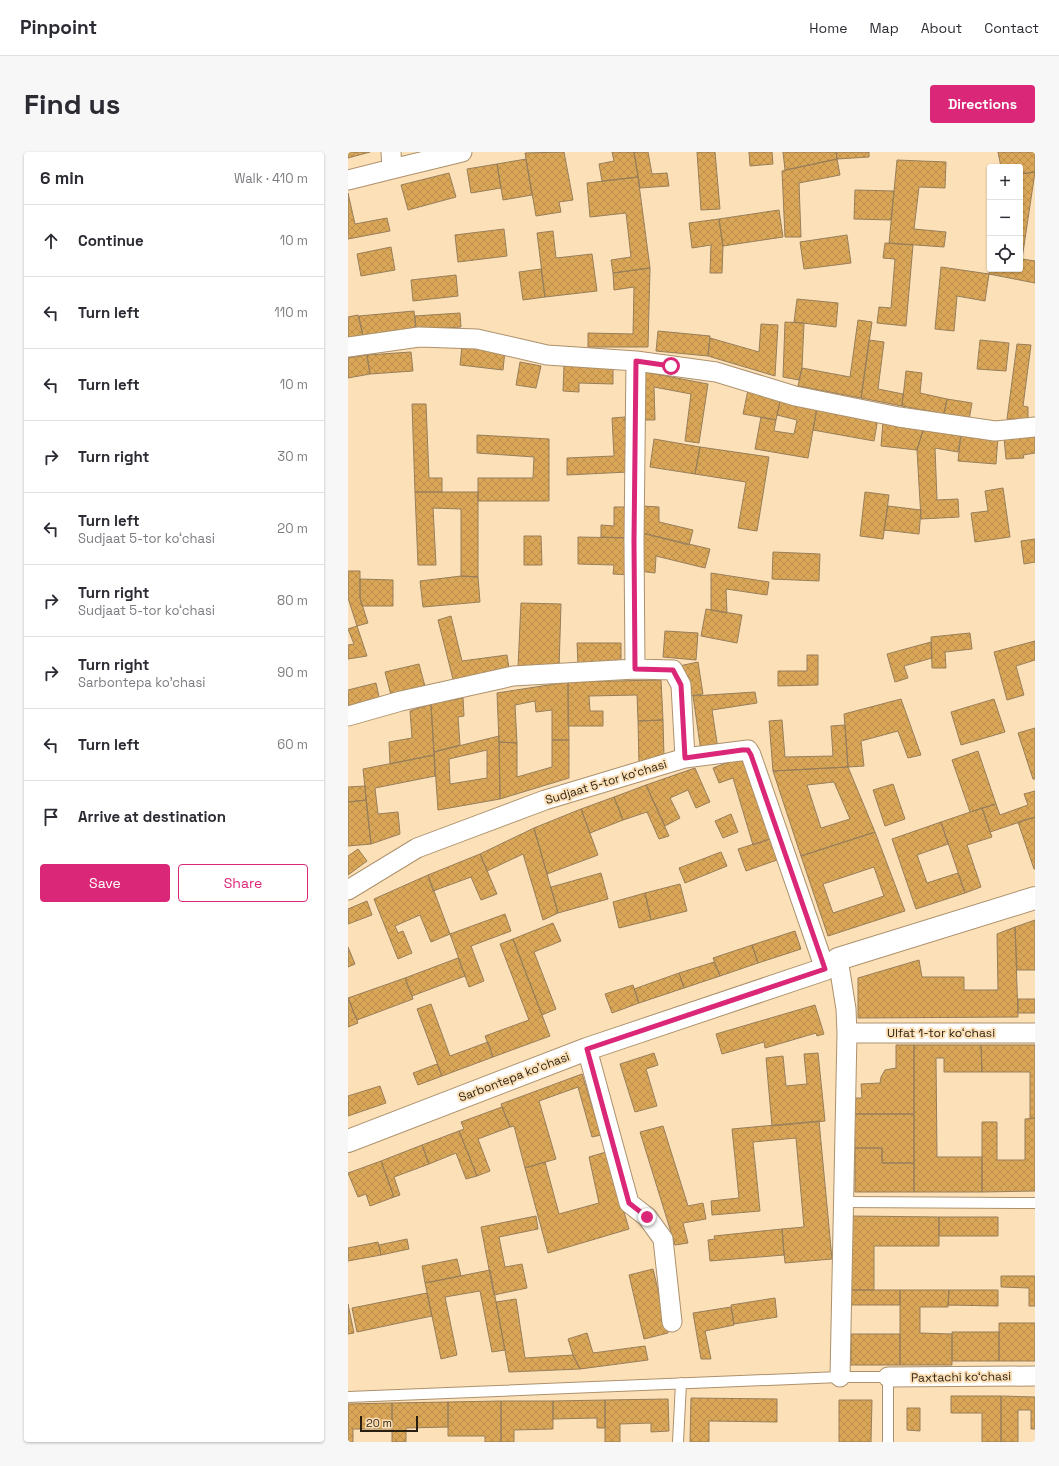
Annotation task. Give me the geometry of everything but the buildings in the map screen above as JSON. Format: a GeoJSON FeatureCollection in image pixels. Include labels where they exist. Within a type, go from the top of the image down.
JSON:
{"type":"FeatureCollection","features":[{"type":"Feature","properties":{"kind":"street"},"geometry":{"type":"LineString","coordinates":[[348,180],[392,160],[462,152]]}},
{"type":"Feature","properties":{"kind":"street"},"geometry":{"type":"LineString","coordinates":[[348,347],[418,337],[477,339],[547,355],[636,361],[716,372],[795,396],[899,417],[995,431],[1035,427]]}},
{"type":"Feature","properties":{"kind":"street"},"geometry":{"type":"LineString","coordinates":[[635,669],[634,541],[636,361]]}},
{"type":"Feature","properties":{"kind":"street"},"geometry":{"type":"LineString","coordinates":[[348,716],[401,701],[513,676],[635,669],[673,670],[681,685],[685,758]]}},
{"type":"Feature","properties":{"kind":"street","name":"Sudjaat 5-tor koʻchasi"},"geometry":{"type":"LineString","coordinates":[[348,890],[417,848],[545,800],[685,758],[748,750],[832,964]]}},
{"type":"Feature","properties":{"kind":"street","name":"Sarbontepa ko'chasi"},"geometry":{"type":"LineString","coordinates":[[348,1141],[587,1049],[832,964],[1035,898]]}},
{"type":"Feature","properties":{"kind":"street"},"geometry":{"type":"LineString","coordinates":[[832,964],[846,1009],[847,1033],[840,1377]]}},
{"type":"Feature","properties":{"kind":"street","name":"Ulfat 1-tor koʻchasi"},"geometry":{"type":"LineString","coordinates":[[847,1033],[1035,1033]]}},
{"type":"Feature","properties":{"kind":"street"},"geometry":{"type":"LineString","coordinates":[[587,1049],[629,1203],[647,1217],[663,1239],[672,1322]]}},
{"type":"Feature","properties":{"kind":"street","name":"Paxtachi koʻchasi"},"geometry":{"type":"LineString","coordinates":[[888,1377],[1035,1376]]}},
{"type":"Feature","properties":{"kind":"lane"},"geometry":{"type":"LineString","coordinates":[[844,1202],[1035,1203]]}},
{"type":"Feature","properties":{"kind":"lane"},"geometry":{"type":"LineString","coordinates":[[348,1397],[840,1377],[888,1377],[888,1442]]}},
{"type":"Feature","properties":{"kind":"lane"},"geometry":{"type":"LineString","coordinates":[[678,1442],[681,1383]]}},
{"type":"Feature","properties":{"kind":"route"},"geometry":{"type":"LineString","coordinates":[[647,1217],[629,1203],[587,1049],[825,969],[748,750],[685,758],[681,685],[673,670],[635,669],[634,541],[636,361],[671,366]]}}]}
